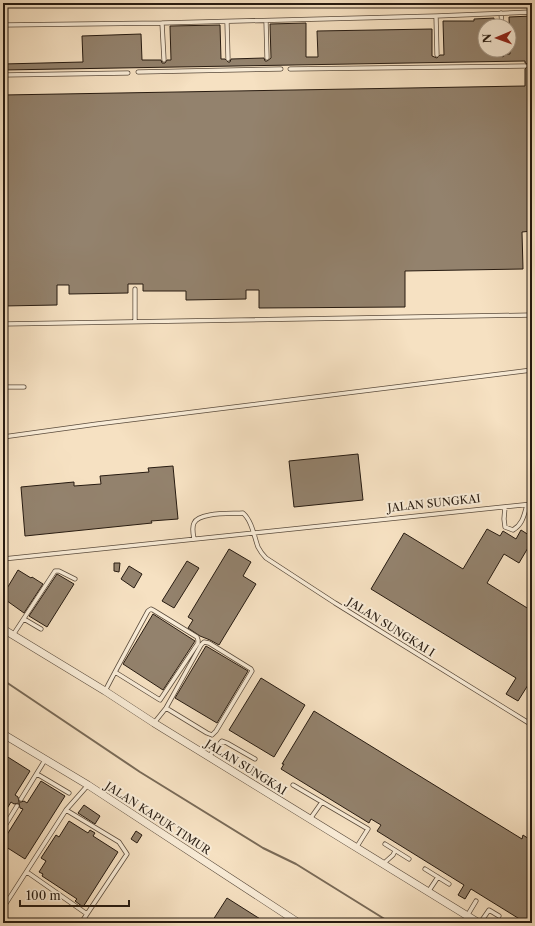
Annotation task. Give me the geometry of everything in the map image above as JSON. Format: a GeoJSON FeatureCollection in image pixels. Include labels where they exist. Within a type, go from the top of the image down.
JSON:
{"type":"FeatureCollection","features":[{"type":"Feature","properties":{"kind":"street","name":"JALAN SUNGKAI"},"geometry":{"type":"LineString","coordinates":[[3,629],[479,923]]}},
{"type":"Feature","properties":{"kind":"street","name":"JALAN KAPUK TIMUR"},"geometry":{"type":"LineString","coordinates":[[3,734],[88,785],[299,923]]}},
{"type":"Feature","properties":{"kind":"lane"},"geometry":{"type":"LineString","coordinates":[[3,25],[228,22],[532,12]]}},
{"type":"Feature","properties":{"kind":"lane"},"geometry":{"type":"LineString","coordinates":[[501,13],[501,18]]}},
{"type":"Feature","properties":{"kind":"lane"},"geometry":{"type":"LineString","coordinates":[[436,16],[438,55]]}},
{"type":"Feature","properties":{"kind":"lane"},"geometry":{"type":"LineString","coordinates":[[266,21],[267,58]]}},
{"type":"Feature","properties":{"kind":"lane"},"geometry":{"type":"LineString","coordinates":[[228,22],[228,59]]}},
{"type":"Feature","properties":{"kind":"lane"},"geometry":{"type":"LineString","coordinates":[[162,23],[164,60]]}},
{"type":"Feature","properties":{"kind":"lane"},"geometry":{"type":"LineString","coordinates":[[504,61],[504,66]]}},
{"type":"Feature","properties":{"kind":"lane"},"geometry":{"type":"LineString","coordinates":[[438,62],[439,67]]}},
{"type":"Feature","properties":{"kind":"lane"},"geometry":{"type":"LineString","coordinates":[[228,65],[228,71]]}},
{"type":"Feature","properties":{"kind":"lane"},"geometry":{"type":"LineString","coordinates":[[268,65],[268,70]]}},
{"type":"Feature","properties":{"kind":"lane"},"geometry":{"type":"LineString","coordinates":[[164,66],[165,72]]}},
{"type":"Feature","properties":{"kind":"lane"},"geometry":{"type":"LineString","coordinates":[[290,69],[524,66]]}},
{"type":"Feature","properties":{"kind":"lane"},"geometry":{"type":"LineString","coordinates":[[138,72],[281,70]]}},
{"type":"Feature","properties":{"kind":"lane"},"geometry":{"type":"LineString","coordinates":[[3,75],[128,72]]}},
{"type":"Feature","properties":{"kind":"lane"},"geometry":{"type":"LineString","coordinates":[[135,290],[135,321]]}},
{"type":"Feature","properties":{"kind":"lane"},"geometry":{"type":"LineString","coordinates":[[3,350],[4,324],[532,315]]}},
{"type":"Feature","properties":{"kind":"lane"},"geometry":{"type":"LineString","coordinates":[[3,437],[532,370]]}},
{"type":"Feature","properties":{"kind":"lane"},"geometry":{"type":"LineString","coordinates":[[3,387],[24,387]]}},
{"type":"Feature","properties":{"kind":"lane","name":"JALAN SUNGKAI"},"geometry":{"type":"LineString","coordinates":[[3,559],[532,504]]}},
{"type":"Feature","properties":{"kind":"lane"},"geometry":{"type":"LineString","coordinates":[[505,507],[505,527],[513,530],[518,527],[523,520],[527,505]]}},
{"type":"Feature","properties":{"kind":"lane","name":"JALAN SUNGKAI I"},"geometry":{"type":"LineString","coordinates":[[194,539],[193,525],[197,519],[204,516],[243,513],[247,516],[259,549],[266,558],[532,725]]}},
{"type":"Feature","properties":{"kind":"lane"},"geometry":{"type":"LineString","coordinates":[[13,635],[55,571],[58,570],[75,579]]}},
{"type":"Feature","properties":{"kind":"lane"},"geometry":{"type":"LineString","coordinates":[[105,691],[115,672],[151,609],[197,637],[198,640],[194,649],[160,700],[115,672]]}},
{"type":"Feature","properties":{"kind":"lane"},"geometry":{"type":"LineString","coordinates":[[24,619],[41,629]]}},
{"type":"Feature","properties":{"kind":"lane"},"geometry":{"type":"LineString","coordinates":[[154,723],[166,708],[204,642],[209,643],[252,671],[216,732],[212,735],[166,708]]}},
{"type":"Feature","properties":{"kind":"lane"},"geometry":{"type":"LineString","coordinates":[[209,756],[222,741],[255,759]]}},
{"type":"Feature","properties":{"kind":"lane"},"geometry":{"type":"LineString","coordinates":[[21,799],[45,760]]}},
{"type":"Feature","properties":{"kind":"lane"},"geometry":{"type":"LineString","coordinates":[[37,774],[69,792]]}},
{"type":"Feature","properties":{"kind":"lane"},"geometry":{"type":"LineString","coordinates":[[3,908],[66,810],[88,785]]}},
{"type":"Feature","properties":{"kind":"lane"},"geometry":{"type":"LineString","coordinates":[[293,785],[368,829],[356,848]]}},
{"type":"Feature","properties":{"kind":"lane"},"geometry":{"type":"LineString","coordinates":[[310,819],[322,802]]}},
{"type":"Feature","properties":{"kind":"lane"},"geometry":{"type":"LineString","coordinates":[[3,829],[17,806]]}},
{"type":"Feature","properties":{"kind":"lane"},"geometry":{"type":"LineString","coordinates":[[66,810],[119,842],[127,854],[82,923]]}},
{"type":"Feature","properties":{"kind":"lane"},"geometry":{"type":"LineString","coordinates":[[385,844],[409,859]]}},
{"type":"Feature","properties":{"kind":"lane"},"geometry":{"type":"LineString","coordinates":[[383,864],[393,855],[395,851]]}},
{"type":"Feature","properties":{"kind":"lane"},"geometry":{"type":"LineString","coordinates":[[425,869],[449,884]]}},
{"type":"Feature","properties":{"kind":"lane"},"geometry":{"type":"LineString","coordinates":[[27,872],[87,914]]}},
{"type":"Feature","properties":{"kind":"lane"},"geometry":{"type":"LineString","coordinates":[[428,892],[438,877]]}},
{"type":"Feature","properties":{"kind":"lane"},"geometry":{"type":"LineString","coordinates":[[467,916],[476,901]]}},
{"type":"Feature","properties":{"kind":"lane"},"geometry":{"type":"LineString","coordinates":[[479,923],[489,910],[499,916]]}},
{"type":"Feature","properties":{"kind":"building"},"geometry":{"type":"Polygon","coordinates":[[[532,16],[532,231],[522,232],[523,269],[405,271],[405,307],[259,308],[259,290],[246,290],[246,299],[186,300],[186,291],[143,291],[143,284],[128,284],[128,293],[69,294],[69,285],[57,285],[57,305],[3,306],[3,95],[525,86],[525,69],[528,64],[525,63],[525,61],[3,70],[3,64],[83,62],[82,36],[141,34],[142,60],[161,60],[162,63],[165,63],[167,60],[171,60],[170,26],[220,25],[221,59],[225,59],[230,62],[231,59],[264,58],[265,61],[267,61],[271,58],[270,24],[306,23],[306,57],[318,57],[317,31],[432,29],[432,56],[437,58],[440,55],[444,55],[443,21],[474,21],[474,19],[477,19],[477,58],[517,58],[517,18],[509,17],[532,16]]]}},
{"type":"Feature","properties":{"kind":"building"},"geometry":{"type":"Polygon","coordinates":[[[358,454],[363,500],[294,507],[289,461],[358,454]]]}},
{"type":"Feature","properties":{"kind":"building"},"geometry":{"type":"Polygon","coordinates":[[[173,466],[178,519],[25,536],[21,487],[74,482],[74,486],[101,484],[100,476],[149,472],[148,468],[173,466]]]}},
{"type":"Feature","properties":{"kind":"building"},"geometry":{"type":"Polygon","coordinates":[[[487,529],[500,536],[503,531],[516,539],[521,530],[532,537],[532,541],[519,563],[504,554],[487,583],[532,611],[532,687],[528,685],[518,701],[506,694],[516,678],[371,589],[404,533],[463,569],[487,529]]]}},
{"type":"Feature","properties":{"kind":"building"},"geometry":{"type":"Polygon","coordinates":[[[229,549],[251,562],[243,576],[256,584],[219,645],[200,636],[188,628],[193,620],[188,617],[229,549]]]}},
{"type":"Feature","properties":{"kind":"building"},"geometry":{"type":"Polygon","coordinates":[[[187,561],[199,568],[174,608],[162,601],[187,561]]]}},
{"type":"Feature","properties":{"kind":"building"},"geometry":{"type":"Polygon","coordinates":[[[114,563],[120,563],[119,572],[114,571],[114,563]]]}},
{"type":"Feature","properties":{"kind":"building"},"geometry":{"type":"Polygon","coordinates":[[[129,566],[142,574],[134,588],[121,579],[129,566]]]}},
{"type":"Feature","properties":{"kind":"building"},"geometry":{"type":"Polygon","coordinates":[[[18,570],[43,584],[24,613],[3,598],[3,595],[18,570]]]}},
{"type":"Feature","properties":{"kind":"building"},"geometry":{"type":"Polygon","coordinates":[[[57,574],[74,584],[47,627],[29,616],[57,574]]]}},
{"type":"Feature","properties":{"kind":"building"},"geometry":{"type":"Polygon","coordinates":[[[153,614],[195,641],[163,690],[123,664],[153,614]]]}},
{"type":"Feature","properties":{"kind":"building"},"geometry":{"type":"Polygon","coordinates":[[[206,646],[248,671],[217,723],[175,698],[206,646]]]}},
{"type":"Feature","properties":{"kind":"building"},"geometry":{"type":"Polygon","coordinates":[[[261,678],[305,705],[274,757],[229,730],[261,678]]]}},
{"type":"Feature","properties":{"kind":"building"},"geometry":{"type":"Polygon","coordinates":[[[314,711],[522,839],[523,835],[532,841],[532,923],[526,923],[471,889],[465,899],[458,895],[464,885],[377,831],[381,825],[371,819],[369,823],[281,769],[284,764],[282,764],[314,711]]]}},
{"type":"Feature","properties":{"kind":"building"},"geometry":{"type":"Polygon","coordinates":[[[3,754],[30,771],[15,795],[18,797],[19,802],[24,801],[27,803],[41,781],[65,796],[25,859],[3,845],[3,841],[23,809],[20,808],[19,803],[14,804],[11,802],[3,815],[3,754]]]}},
{"type":"Feature","properties":{"kind":"building"},"geometry":{"type":"Polygon","coordinates":[[[84,805],[100,816],[95,824],[78,813],[84,805]]]}},
{"type":"Feature","properties":{"kind":"building"},"geometry":{"type":"Polygon","coordinates":[[[69,821],[88,833],[90,830],[95,833],[93,836],[118,852],[83,907],[75,901],[77,899],[42,876],[43,874],[39,872],[46,861],[41,858],[56,835],[59,837],[69,821]]]}},
{"type":"Feature","properties":{"kind":"building"},"geometry":{"type":"Polygon","coordinates":[[[136,831],[142,835],[137,843],[131,839],[136,831]]]}},
{"type":"Feature","properties":{"kind":"building"},"geometry":{"type":"Polygon","coordinates":[[[227,898],[257,917],[267,923],[211,923],[227,898]]]}},
{"type":"Feature","properties":{"kind":"waterway"},"geometry":{"type":"LineString","coordinates":[[3,680],[140,772],[263,848],[296,864],[391,923]]}}]}
